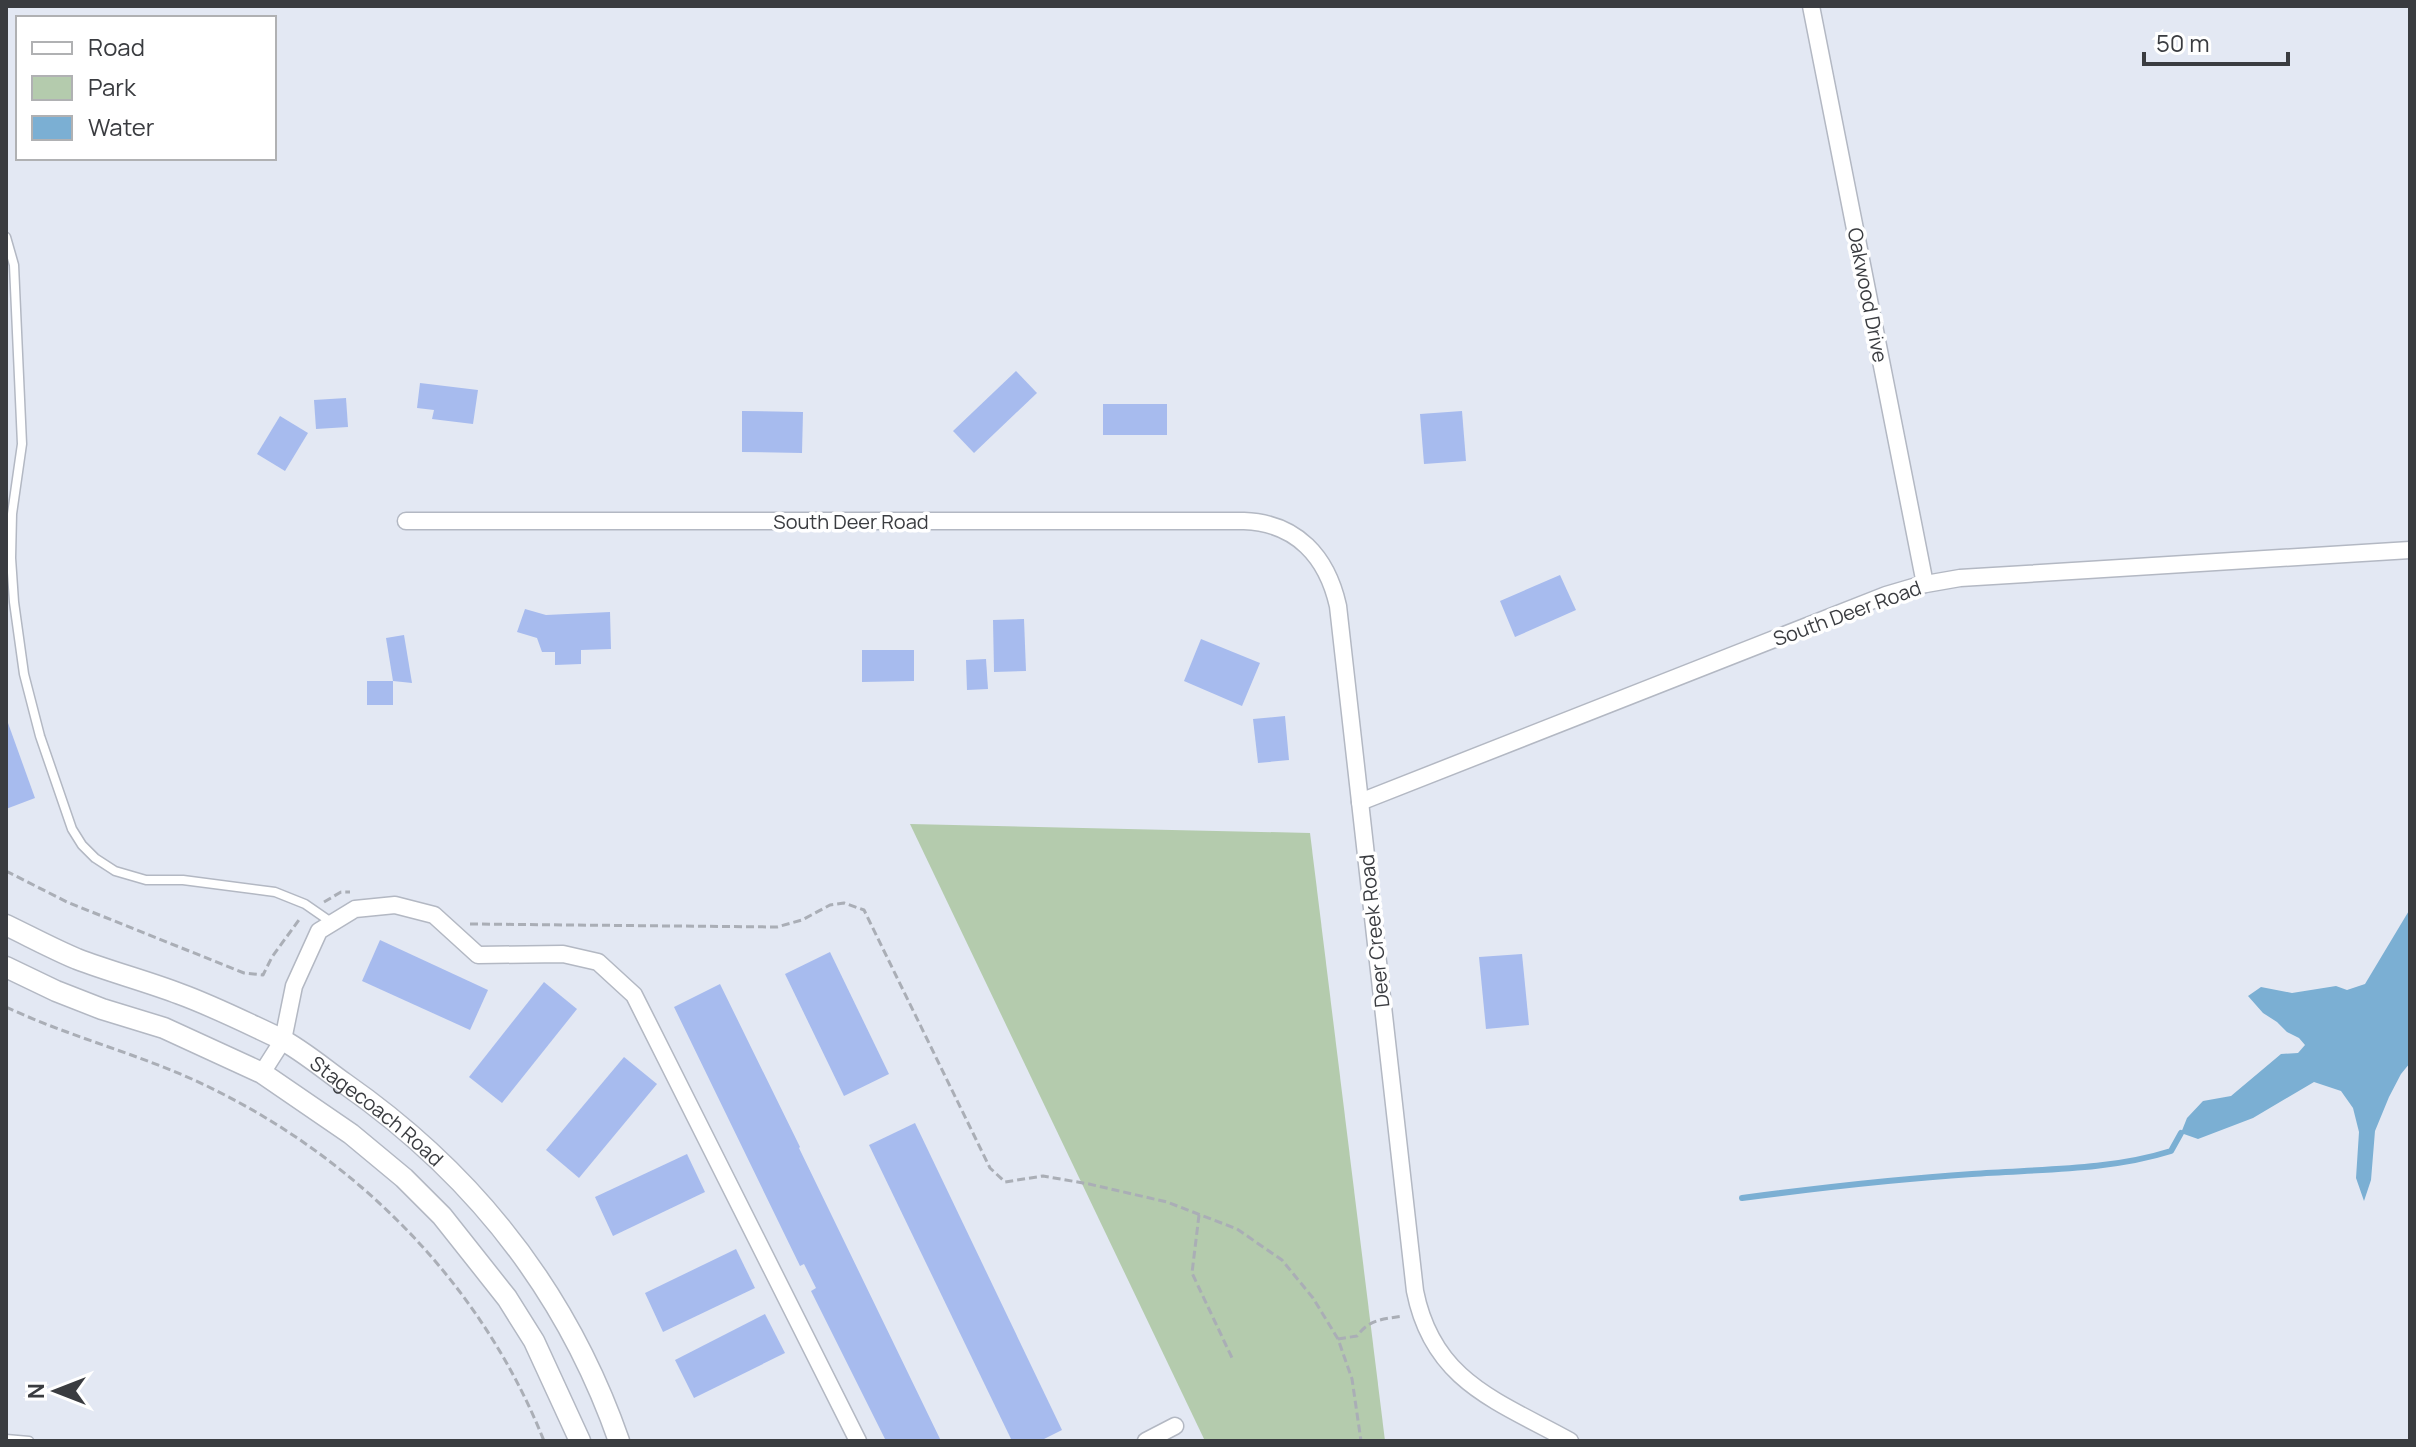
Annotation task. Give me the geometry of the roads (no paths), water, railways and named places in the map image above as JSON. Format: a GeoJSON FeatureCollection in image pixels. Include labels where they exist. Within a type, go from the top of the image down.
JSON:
{"type":"FeatureCollection","features":[{"type":"Feature","properties":{"kind":"street","name":"Oakwood Drive"},"geometry":{"type":"LineString","coordinates":[[1811,6],[1925,584]]}},
{"type":"Feature","properties":{"kind":"street","name":"South Deer Road"},"geometry":{"type":"LineString","coordinates":[[406,521],[1244,521],[1273,526],[1293,535]]}},
{"type":"Feature","properties":{"kind":"street","name":"Deer Creek Road"},"geometry":{"type":"LineString","coordinates":[[1293,535],[1310,548],[1323,564],[1333,584],[1338,606],[1418,1311],[1430,1339],[1462,1378],[1570,1441]]}},
{"type":"Feature","properties":{"kind":"street","name":"South Deer Road"},"geometry":{"type":"LineString","coordinates":[[1360,802],[1886,595],[1925,584],[1960,578],[2410,550]]}},
{"type":"Feature","properties":{"kind":"street"},"geometry":{"type":"LineString","coordinates":[[262,1073],[283,1040],[294,986],[319,931],[355,909],[395,905],[434,915],[478,955],[563,954],[598,962],[634,995],[858,1441]]}},
{"type":"Feature","properties":{"kind":"street","name":"Stagecoach Road"},"geometry":{"type":"LineString","coordinates":[[6,925],[74,957],[181,994],[283,1040],[374,1104],[429,1149],[469,1189],[537,1274],[591,1372],[619,1441]]}},
{"type":"Feature","properties":{"kind":"street","name":"Stagecoach Road"},"geometry":{"type":"LineString","coordinates":[[6,967],[102,1009],[164,1028],[262,1073],[351,1134],[404,1178],[442,1216],[507,1298],[534,1341],[580,1441]]}},
{"type":"Feature","properties":{"kind":"street"},"geometry":{"type":"LineString","coordinates":[[1146,1441],[1175,1426]]}},
{"type":"Feature","properties":{"kind":"lane"},"geometry":{"type":"LineString","coordinates":[[6,237],[14,265],[22,444],[12,514],[14,602],[24,674],[40,736],[72,829],[95,858],[115,871],[146,880],[183,880],[275,892],[305,904],[332,923]]}},
{"type":"Feature","properties":{"kind":"lane"},"geometry":{"type":"LineString","coordinates":[[6,1439],[29,1441]]}},
{"type":"Feature","properties":{"kind":"water"},"geometry":{"type":"Polygon","coordinates":[[[2410,909],[2410,1063],[2389,1097],[2375,1131],[2371,1180],[2364,1201],[2356,1178],[2359,1132],[2353,1108],[2341,1091],[2314,1082],[2253,1118],[2198,1139],[2181,1133],[2187,1118],[2203,1101],[2231,1096],[2281,1054],[2298,1053],[2305,1045],[2263,1013],[2248,996],[2261,987],[2292,993],[2336,986],[2347,990],[2365,984],[2410,909]]]}},
{"type":"Feature","properties":{"kind":"waterway"},"geometry":{"type":"LineString","coordinates":[[1742,1198],[1885,1181],[2122,1162],[2171,1151],[2181,1133]]}}]}
